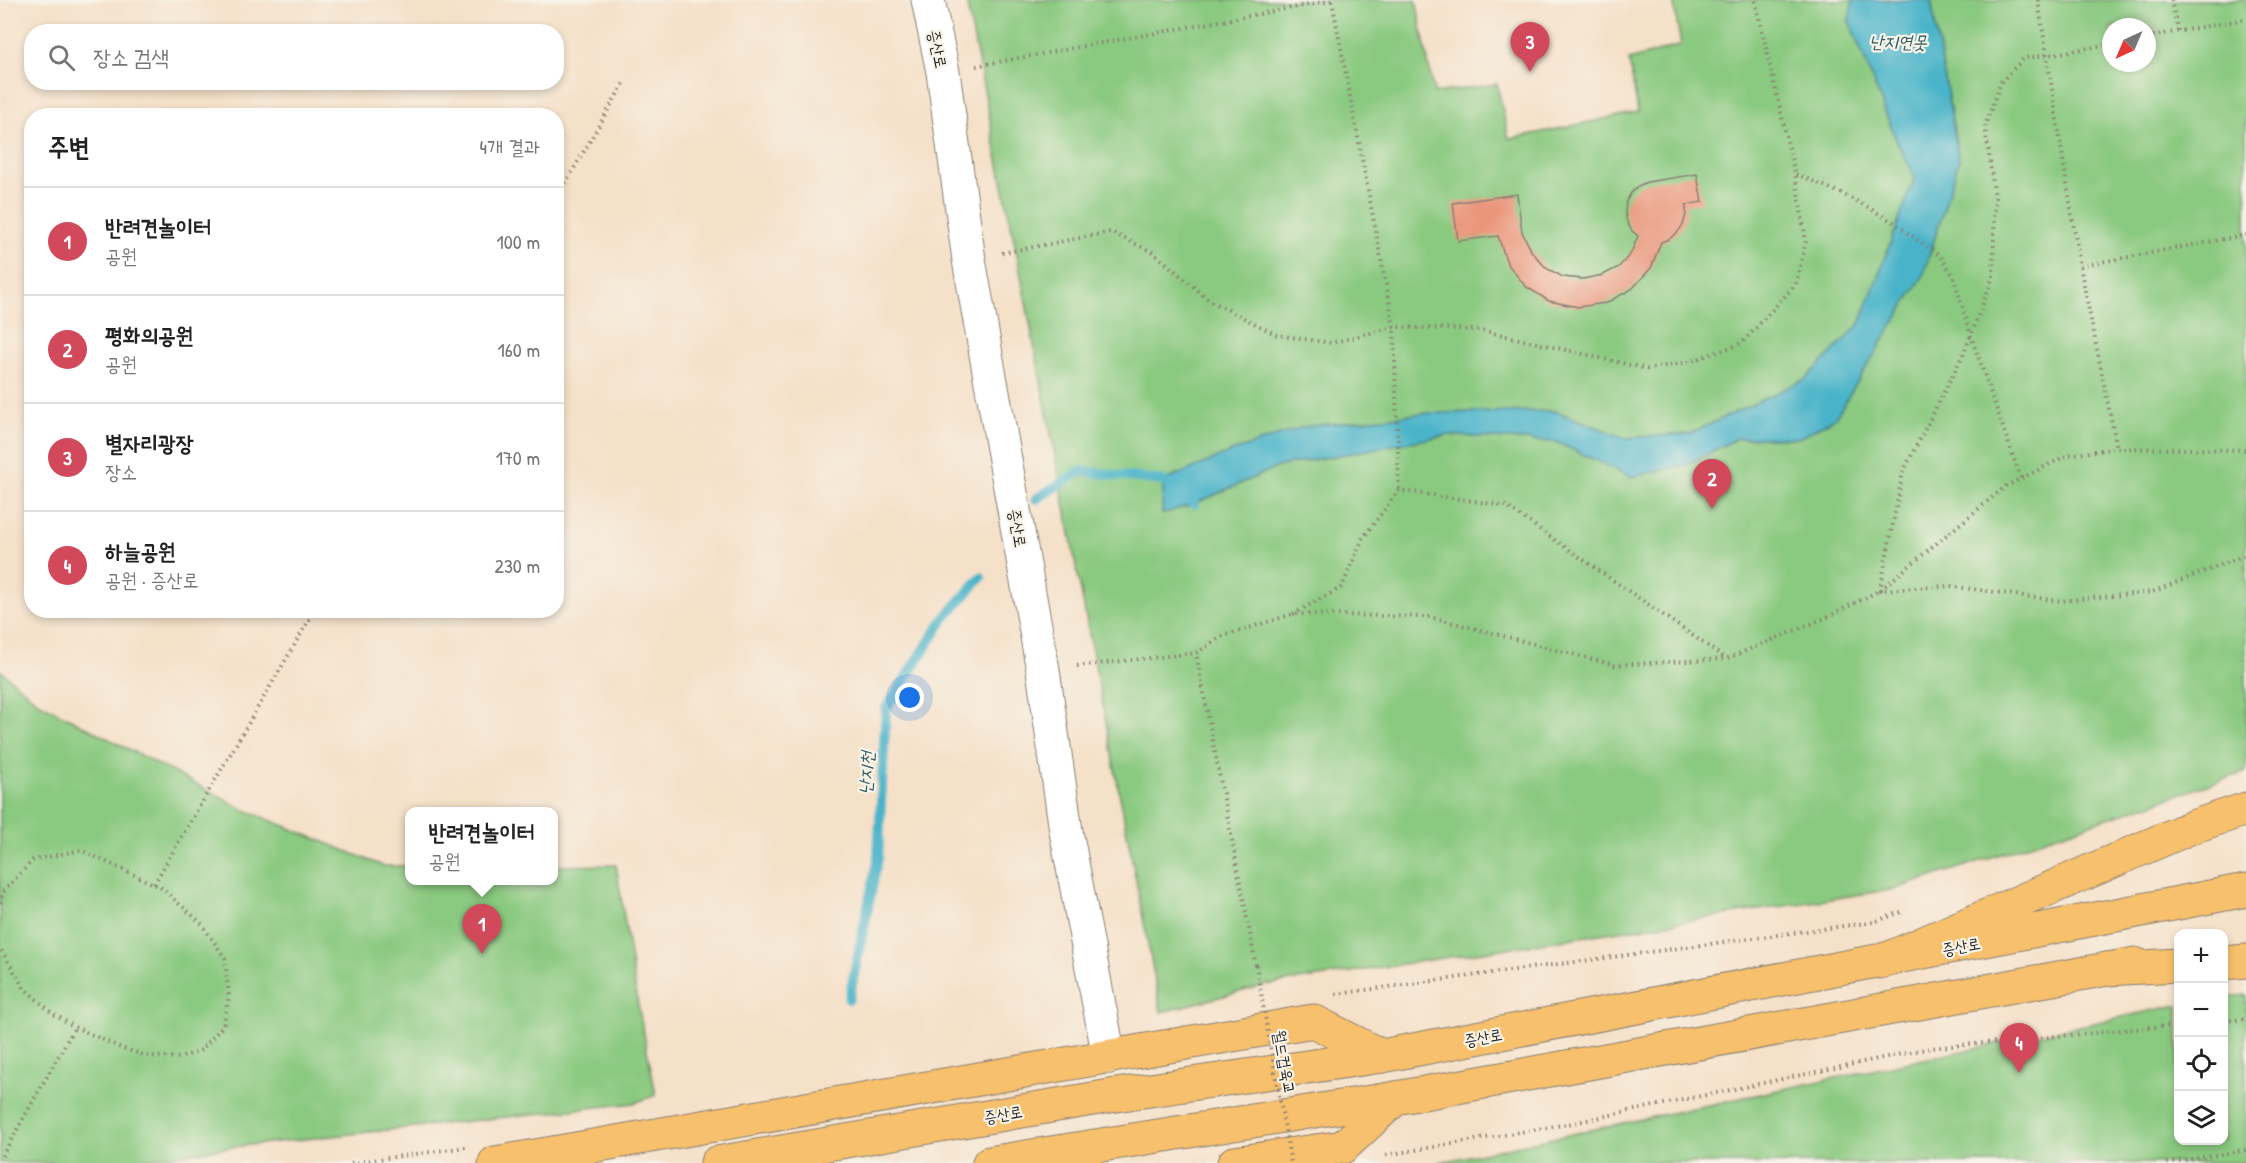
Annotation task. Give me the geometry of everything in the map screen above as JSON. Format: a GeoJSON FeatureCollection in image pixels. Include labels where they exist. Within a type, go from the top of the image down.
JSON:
{"type":"FeatureCollection","features":[{"type":"Feature","properties":{"kind":"main road"},"geometry":{"type":"LineString","coordinates":[[1880,962],[2192,828],[2246,808]]}},
{"type":"Feature","properties":{"kind":"main road","name":"증산로"},"geometry":{"type":"LineString","coordinates":[[717,1163],[1116,1095],[1382,1056],[2246,890]]}},
{"type":"Feature","properties":{"kind":"main road"},"geometry":{"type":"LineString","coordinates":[[2228,948],[2246,945]]}},
{"type":"Feature","properties":{"kind":"main road"},"geometry":{"type":"LineString","coordinates":[[989,1163],[1396,1098],[2174,958]]}},
{"type":"Feature","properties":{"kind":"main road"},"geometry":{"type":"LineString","coordinates":[[2228,963],[2246,961]]}},
{"type":"Feature","properties":{"kind":"main road"},"geometry":{"type":"LineString","coordinates":[[2106,969],[2174,965]]}},
{"type":"Feature","properties":{"kind":"main road"},"geometry":{"type":"LineString","coordinates":[[495,1163],[1313,1021],[1382,1056]]}},
{"type":"Feature","properties":{"kind":"main road"},"geometry":{"type":"LineString","coordinates":[[1234,1163],[1343,1147],[1396,1098]]}},
{"type":"Feature","properties":{"kind":"lane","name":"증산로"},"geometry":{"type":"LineString","coordinates":[[928,0],[943,72],[969,260],[1043,670],[1066,831],[1109,1057]]}},
{"type":"Feature","properties":{"kind":"path"},"geometry":{"type":"LineString","coordinates":[[943,72],[1333,0],[1394,327],[1399,490],[1363,538],[1342,587],[1293,614],[1223,636],[1196,653],[1043,670]]}},
{"type":"Feature","properties":{"kind":"path"},"geometry":{"type":"LineString","coordinates":[[969,260],[1111,232],[1154,253],[1209,300],[1277,335],[1331,344],[1394,327],[1481,330],[1647,369],[1689,362],[1742,343],[1796,284],[1806,241],[1795,174],[1755,0]]}},
{"type":"Feature","properties":{"kind":"path"},"geometry":{"type":"LineString","coordinates":[[2038,0],[2080,266],[2117,448]]}},
{"type":"Feature","properties":{"kind":"path"},"geometry":{"type":"LineString","coordinates":[[2171,0],[2178,31]]}},
{"type":"Feature","properties":{"kind":"path"},"geometry":{"type":"LineString","coordinates":[[2156,35],[2246,19]]}},
{"type":"Feature","properties":{"kind":"path"},"geometry":{"type":"LineString","coordinates":[[1880,590],[1903,472],[1964,353],[1993,277],[1995,198],[1985,126],[2001,82],[2024,57],[2102,46]]}},
{"type":"Feature","properties":{"kind":"path"},"geometry":{"type":"LineString","coordinates":[[564,185],[625,81]]}},
{"type":"Feature","properties":{"kind":"path"},"geometry":{"type":"LineString","coordinates":[[1795,174],[1841,193],[1893,222],[1941,257],[1953,275],[1971,336],[2021,479]]}},
{"type":"Feature","properties":{"kind":"path"},"geometry":{"type":"LineString","coordinates":[[2080,266],[2246,235]]}},
{"type":"Feature","properties":{"kind":"path"},"geometry":{"type":"LineString","coordinates":[[1293,614],[1431,617],[1614,664],[1726,659],[1830,616],[1880,590],[2006,486],[2068,455],[2117,448],[2246,450]]}},
{"type":"Feature","properties":{"kind":"path"},"geometry":{"type":"LineString","coordinates":[[1399,490],[1506,506],[1726,659]]}},
{"type":"Feature","properties":{"kind":"path"},"geometry":{"type":"LineString","coordinates":[[1880,590],[1950,586],[2061,601],[2073,600],[2152,592],[2246,555]]}},
{"type":"Feature","properties":{"kind":"path"},"geometry":{"type":"LineString","coordinates":[[154,884],[310,618]]}},
{"type":"Feature","properties":{"kind":"path","name":"월드컵육교"},"geometry":{"type":"LineString","coordinates":[[1196,653],[1256,965],[1291,1163]]}},
{"type":"Feature","properties":{"kind":"path"},"geometry":{"type":"LineString","coordinates":[[0,903],[3,892],[33,860],[81,850],[160,887],[201,923],[225,958],[229,996],[222,1026],[201,1050],[180,1058],[147,1056],[122,1048],[75,1027],[52,1013],[24,988],[0,948]]}},
{"type":"Feature","properties":{"kind":"path"},"geometry":{"type":"LineString","coordinates":[[2228,1021],[2246,1019]]}},
{"type":"Feature","properties":{"kind":"path"},"geometry":{"type":"LineString","coordinates":[[1375,1157],[1568,1124],[1930,1048],[2174,1025]]}},
{"type":"Feature","properties":{"kind":"path"},"geometry":{"type":"LineString","coordinates":[[2,1156],[75,1027]]}},
{"type":"Feature","properties":{"kind":"path"},"geometry":{"type":"LineString","coordinates":[[2167,1163],[2246,1150]]}},
{"type":"Feature","properties":{"kind":"green space"},"geometry":{"type":"Polygon","coordinates":[[[966,0],[1416,0],[1434,93],[1497,84],[1509,139],[1638,112],[1629,60],[1681,45],[1673,0],[1853,0],[1849,21],[1898,144],[1916,176],[1860,324],[1806,379],[1689,434],[1625,438],[1555,411],[1427,413],[1303,427],[1163,481],[1162,514],[1194,504],[1280,466],[1448,435],[1556,442],[1631,477],[1686,465],[1737,438],[1799,438],[1923,276],[1959,160],[1931,0],[2246,0],[2246,772],[1896,889],[1266,985],[1161,1012],[966,0]]]}},
{"type":"Feature","properties":{"kind":"green space"},"geometry":{"type":"Polygon","coordinates":[[[0,670],[38,702],[245,810],[383,866],[405,866],[405,885],[558,885],[558,866],[616,865],[637,1000],[656,1095],[634,1103],[223,1148],[124,1163],[0,1163],[0,670]]]}},
{"type":"Feature","properties":{"kind":"green space"},"geometry":{"type":"Polygon","coordinates":[[[2246,995],[2246,1163],[1436,1163],[2174,1006],[2174,1145],[2228,1145],[2228,997],[2246,995]]]}},
{"type":"Feature","properties":{"kind":"water","name":"난지연못"},"geometry":{"type":"Polygon","coordinates":[[[1853,0],[1931,0],[1959,160],[1923,276],[1835,418],[1799,438],[1737,438],[1686,465],[1631,477],[1556,442],[1448,435],[1280,466],[1194,504],[1162,514],[1163,481],[1231,452],[1303,427],[1427,413],[1555,411],[1625,438],[1689,434],[1806,379],[1860,324],[1915,177],[1898,144],[1849,20],[1853,0]]]}},
{"type":"Feature","properties":{"kind":"building"},"geometry":{"type":"Polygon","coordinates":[[[1697,174],[1702,202],[1686,205],[1683,225],[1677,233],[1661,242],[1651,268],[1632,289],[1606,303],[1578,307],[1549,301],[1525,286],[1507,263],[1498,236],[1458,241],[1453,203],[1517,194],[1522,232],[1532,252],[1546,268],[1563,277],[1583,279],[1603,275],[1619,267],[1631,253],[1638,236],[1627,222],[1625,212],[1626,202],[1631,193],[1638,186],[1647,182],[1697,174]]]}},
{"type":"Feature","properties":{"kind":"waterway","name":"난지천"},"geometry":{"type":"LineString","coordinates":[[1036,499],[1081,471],[1163,481],[1194,504]]}},
{"type":"Feature","properties":{"kind":"waterway","name":"난지천"},"geometry":{"type":"LineString","coordinates":[[849,999],[878,858],[886,709],[944,619],[981,577]]}},
{"type":"Feature","properties":{"kind":"place","name":"별자리광장"},"geometry":{"type":"Point","coordinates":[1530,72]}},
{"type":"Feature","properties":{"kind":"place","name":"평화의공원"},"geometry":{"type":"Point","coordinates":[1712,509]}},
{"type":"Feature","properties":{"kind":"place","name":"반려견놀이터"},"geometry":{"type":"Point","coordinates":[482,954]}},
{"type":"Feature","properties":{"kind":"place","name":"하늘공원"},"geometry":{"type":"Point","coordinates":[2019,1073]}}]}
